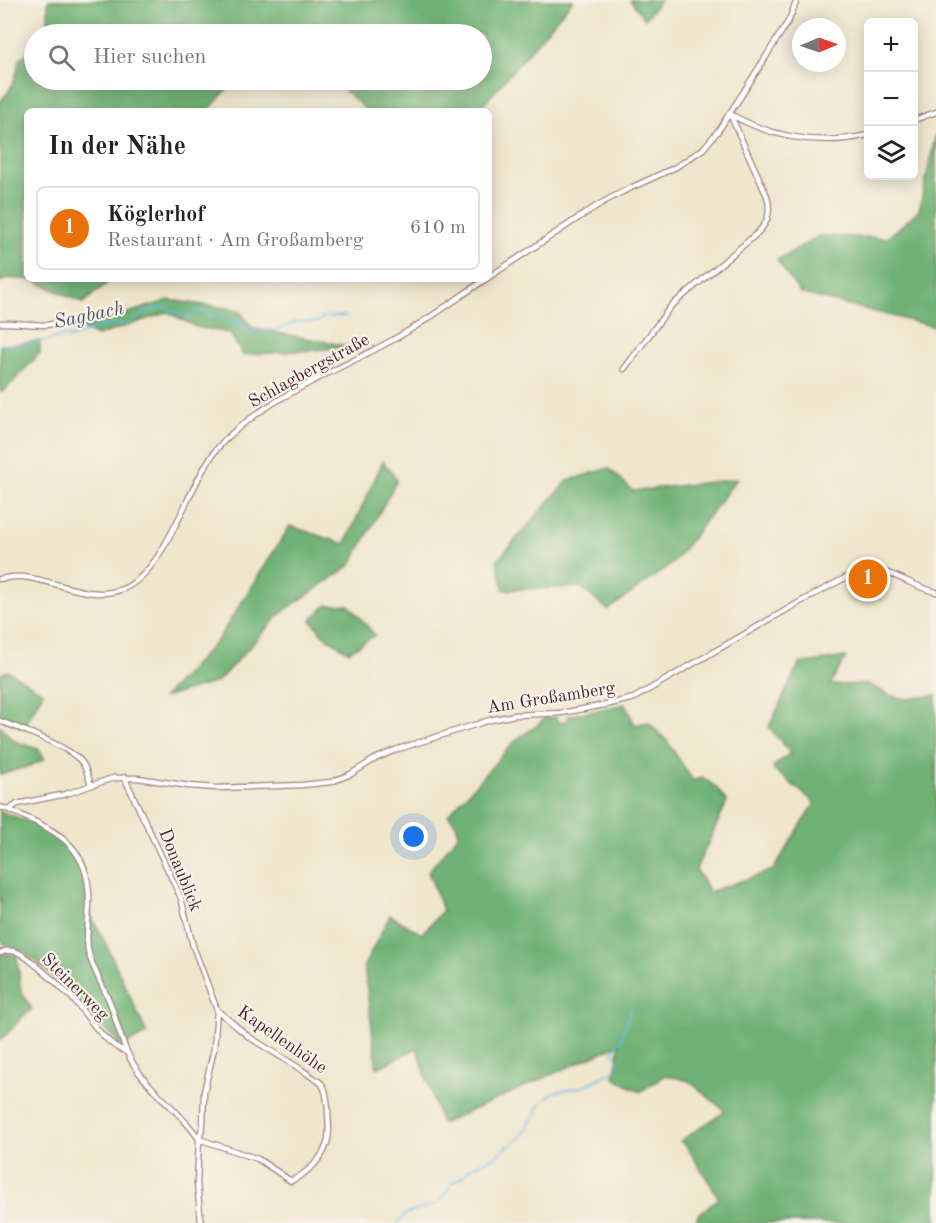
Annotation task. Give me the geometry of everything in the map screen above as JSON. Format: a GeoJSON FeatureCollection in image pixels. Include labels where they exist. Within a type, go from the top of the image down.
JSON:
{"type":"FeatureCollection","features":[{"type":"Feature","properties":{"kind":"street","name":"Schlagbergstraße"},"geometry":{"type":"LineString","coordinates":[[492,275],[598,205],[695,156],[730,114],[789,20],[797,0]]}},
{"type":"Feature","properties":{"kind":"street"},"geometry":{"type":"LineString","coordinates":[[918,119],[936,112]]}},
{"type":"Feature","properties":{"kind":"street"},"geometry":{"type":"LineString","coordinates":[[730,114],[761,128],[799,138],[829,141],[864,136]]}},
{"type":"Feature","properties":{"kind":"street"},"geometry":{"type":"LineString","coordinates":[[624,369],[671,306],[753,237],[768,219],[770,210],[767,196],[730,114]]}},
{"type":"Feature","properties":{"kind":"street","name":"Schlagbergstraße"},"geometry":{"type":"LineString","coordinates":[[0,579],[30,578],[96,593],[113,592],[132,584],[153,563],[206,465],[218,447],[232,434],[279,400],[402,335],[482,282]]}},
{"type":"Feature","properties":{"kind":"street"},"geometry":{"type":"LineString","coordinates":[[0,323],[45,325],[79,321]]}},
{"type":"Feature","properties":{"kind":"street","name":"Am Großamberg"},"geometry":{"type":"LineString","coordinates":[[9,810],[17,804],[66,794],[113,778],[138,778],[217,788],[331,782],[395,750],[490,720],[515,715],[572,712],[634,698],[843,578],[863,569],[888,573],[928,590],[936,591]]}},
{"type":"Feature","properties":{"kind":"street"},"geometry":{"type":"LineString","coordinates":[[0,721],[49,742],[78,758],[86,769],[91,785]]}},
{"type":"Feature","properties":{"kind":"street","name":"Donaublick"},"geometry":{"type":"LineString","coordinates":[[125,777],[181,898],[192,946],[216,1010]]}},
{"type":"Feature","properties":{"kind":"street"},"geometry":{"type":"LineString","coordinates":[[0,807],[64,838],[79,855],[85,866],[89,894],[88,950],[111,1005],[127,1052],[139,1074],[199,1139],[197,1183],[201,1223]]}},
{"type":"Feature","properties":{"kind":"street","name":"Steinerweg"},"geometry":{"type":"LineString","coordinates":[[0,953],[13,951],[22,954],[72,998],[109,1041],[127,1052]]}},
{"type":"Feature","properties":{"kind":"street","name":"Kapellenhöhe"},"geometry":{"type":"LineString","coordinates":[[216,1010],[249,1038],[323,1085],[327,1105],[328,1140],[323,1154],[312,1166],[291,1181],[258,1160],[199,1139],[203,1100],[214,1049],[216,1010]]}},
{"type":"Feature","properties":{"kind":"green space"},"geometry":{"type":"Polygon","coordinates":[[[48,0],[573,0],[481,108],[364,108],[345,90],[492,90],[492,24],[48,24],[48,0]]]}},
{"type":"Feature","properties":{"kind":"green space"},"geometry":{"type":"Polygon","coordinates":[[[630,0],[660,0],[645,19],[630,0]]]}},
{"type":"Feature","properties":{"kind":"green space"},"geometry":{"type":"Polygon","coordinates":[[[24,56],[24,90],[226,90],[211,108],[24,108],[24,279],[8,278],[0,282],[0,101],[13,82],[19,60],[24,56]]]}},
{"type":"Feature","properties":{"kind":"green space"},"geometry":{"type":"Polygon","coordinates":[[[936,134],[936,327],[800,293],[777,260],[819,236],[887,238],[919,210],[936,134]]]}},
{"type":"Feature","properties":{"kind":"green space"},"geometry":{"type":"Polygon","coordinates":[[[37,282],[108,282],[83,303],[37,282]]]}},
{"type":"Feature","properties":{"kind":"green space"},"geometry":{"type":"Polygon","coordinates":[[[169,300],[239,310],[252,328],[353,347],[243,355],[230,333],[196,327],[168,312],[97,336],[81,328],[169,300]]]}},
{"type":"Feature","properties":{"kind":"green space"},"geometry":{"type":"Polygon","coordinates":[[[40,341],[40,353],[4,391],[0,392],[0,346],[40,341]]]}},
{"type":"Feature","properties":{"kind":"green space"},"geometry":{"type":"Polygon","coordinates":[[[383,461],[397,480],[351,565],[281,613],[217,682],[163,698],[217,641],[290,526],[345,544],[383,461]]]}},
{"type":"Feature","properties":{"kind":"green space"},"geometry":{"type":"Polygon","coordinates":[[[609,468],[633,491],[737,479],[673,563],[608,610],[580,587],[504,590],[497,561],[567,481],[609,468]]]}},
{"type":"Feature","properties":{"kind":"green space"},"geometry":{"type":"Polygon","coordinates":[[[327,605],[349,605],[375,635],[349,652],[323,635],[311,620],[327,605]]]}},
{"type":"Feature","properties":{"kind":"green space"},"geometry":{"type":"Polygon","coordinates":[[[846,657],[830,685],[868,684],[889,695],[906,699],[936,695],[936,1223],[696,1223],[698,1215],[719,1198],[687,1147],[680,1141],[725,1111],[689,1081],[666,1075],[640,1092],[614,1078],[620,1044],[441,1124],[417,1048],[377,1068],[364,966],[390,915],[422,934],[443,910],[428,872],[459,834],[456,824],[448,815],[516,740],[544,718],[556,717],[558,723],[566,721],[568,716],[625,704],[635,725],[648,722],[667,741],[693,781],[702,777],[716,787],[727,802],[696,869],[709,892],[773,870],[815,803],[772,768],[790,753],[769,727],[799,664],[846,657]]]}},
{"type":"Feature","properties":{"kind":"green space"},"geometry":{"type":"Polygon","coordinates":[[[8,671],[43,692],[24,728],[0,718],[0,674],[8,671]]]}},
{"type":"Feature","properties":{"kind":"green space"},"geometry":{"type":"Polygon","coordinates":[[[0,725],[12,740],[38,749],[45,759],[0,775],[0,725]]]}},
{"type":"Feature","properties":{"kind":"green space"},"geometry":{"type":"Polygon","coordinates":[[[0,811],[29,822],[61,839],[70,849],[82,872],[86,905],[147,1034],[122,1046],[39,964],[25,952],[6,945],[0,940],[0,811]]]}},
{"type":"Feature","properties":{"kind":"green space"},"geometry":{"type":"Polygon","coordinates":[[[8,953],[17,956],[21,992],[32,1009],[0,1040],[0,956],[8,953]]]}},
{"type":"Feature","properties":{"kind":"waterway","name":"Sagbach"},"geometry":{"type":"LineString","coordinates":[[0,344],[24,345],[60,336],[70,338],[108,324],[130,324],[145,311],[164,307],[189,319],[195,312],[203,311],[213,317],[239,321],[247,332],[275,330],[296,322],[318,322],[323,317],[346,316]]}},
{"type":"Feature","properties":{"kind":"waterway"},"geometry":{"type":"LineString","coordinates":[[398,1223],[406,1214],[441,1202],[452,1183],[465,1175],[469,1169],[494,1157],[522,1136],[542,1102],[554,1092],[582,1087],[618,1069],[617,1058],[613,1052],[621,1040],[631,1008]]}},
{"type":"Feature","properties":{"kind":"place","name":"Köglerhof"},"geometry":{"type":"Point","coordinates":[868,579]}}]}
